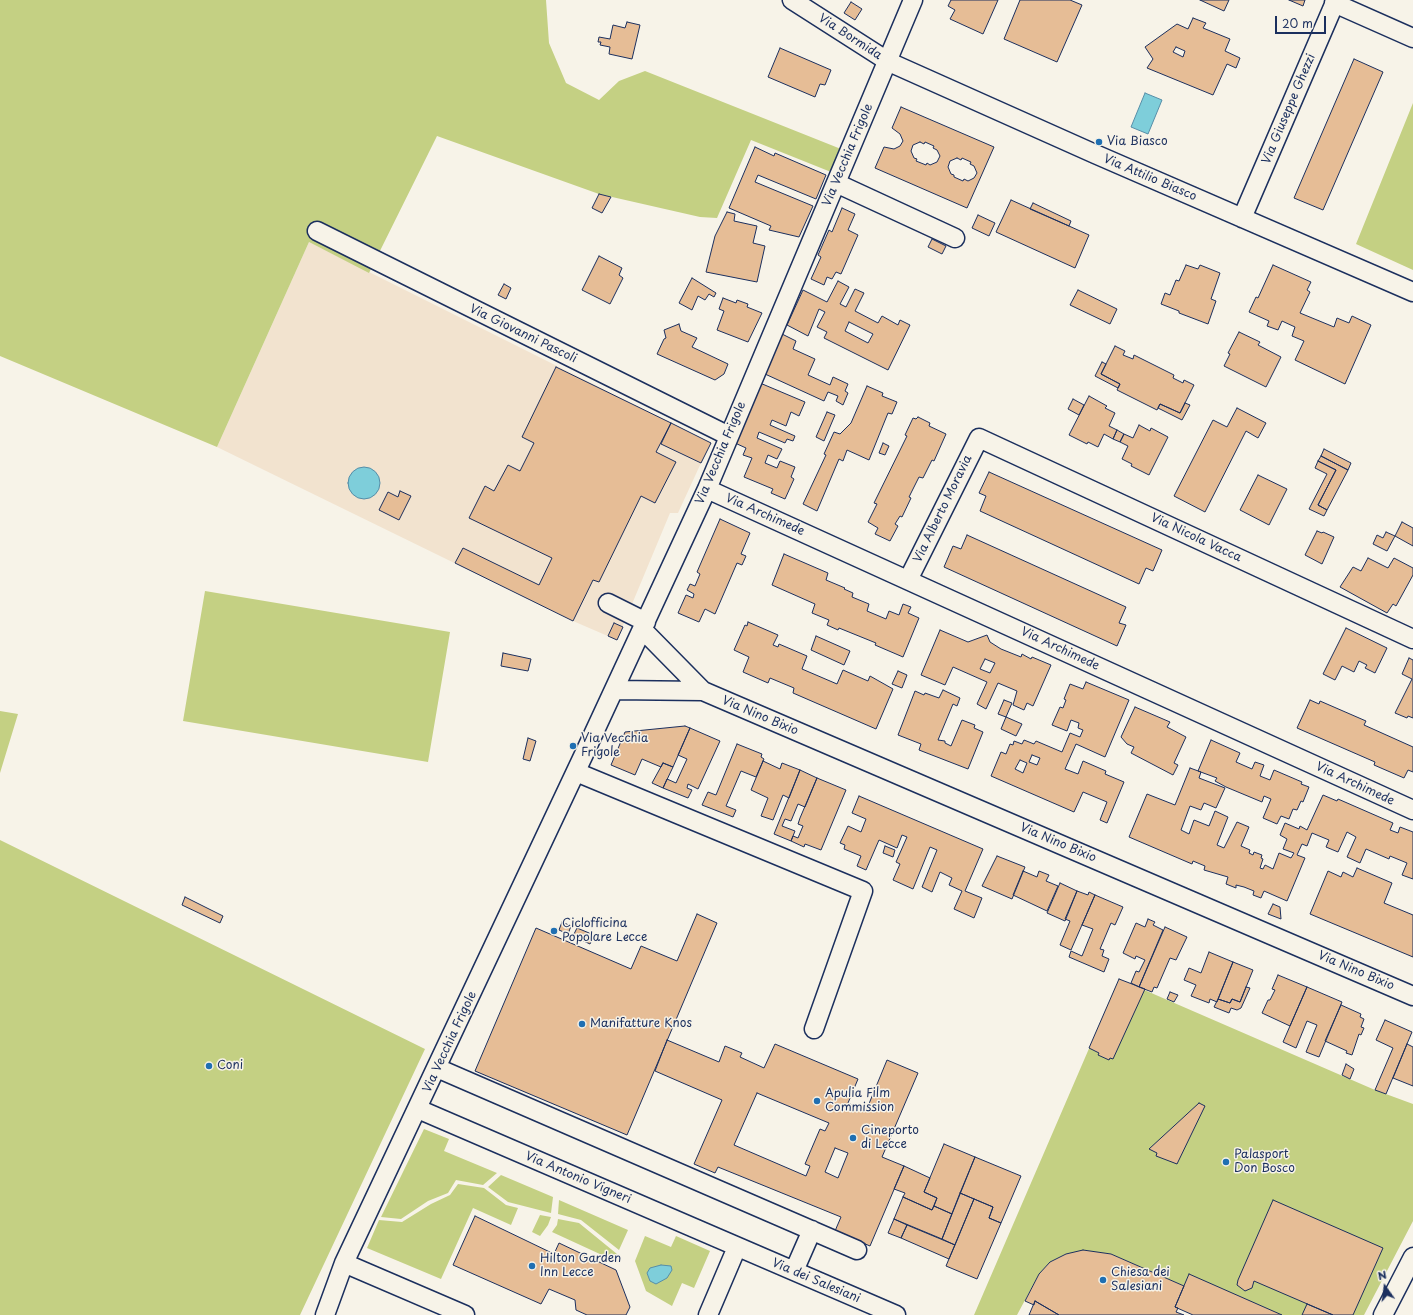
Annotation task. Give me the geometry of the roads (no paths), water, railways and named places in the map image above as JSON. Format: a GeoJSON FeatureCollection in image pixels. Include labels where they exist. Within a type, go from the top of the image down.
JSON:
{"type":"FeatureCollection","features":[{"type":"Feature","properties":{"kind":"street","name":"Via Bormida"},"geometry":{"type":"LineString","coordinates":[[792,0],[889,62]]}},
{"type":"Feature","properties":{"kind":"street","name":"Via Vecchia Frigole"},"geometry":{"type":"LineString","coordinates":[[325,1315],[344,1263],[418,1109],[707,489],[836,183],[889,62],[913,0]]}},
{"type":"Feature","properties":{"kind":"street"},"geometry":{"type":"LineString","coordinates":[[1335,2],[1413,38]]}},
{"type":"Feature","properties":{"kind":"street","name":"Via Giuseppe Ghezzi"},"geometry":{"type":"LineString","coordinates":[[1242,218],[1335,2]]}},
{"type":"Feature","properties":{"kind":"street","name":"Via Attilio Biasco"},"geometry":{"type":"LineString","coordinates":[[889,62],[1413,292]]}},
{"type":"Feature","properties":{"kind":"street"},"geometry":{"type":"LineString","coordinates":[[836,183],[955,238]]}},
{"type":"Feature","properties":{"kind":"street","name":"Via Giovanni Pascoli"},"geometry":{"type":"LineString","coordinates":[[317,231],[729,436]]}},
{"type":"Feature","properties":{"kind":"street","name":"Via Alberto Moravia"},"geometry":{"type":"LineString","coordinates":[[908,580],[979,438]]}},
{"type":"Feature","properties":{"kind":"street","name":"Via Nicola Vacca"},"geometry":{"type":"LineString","coordinates":[[979,438],[1413,639]]}},
{"type":"Feature","properties":{"kind":"street","name":"Via Archimede"},"geometry":{"type":"LineString","coordinates":[[707,489],[1413,810]]}},
{"type":"Feature","properties":{"kind":"street","name":"Via Nino Bixio"},"geometry":{"type":"LineString","coordinates":[[608,603],[644,626],[703,691]]}},
{"type":"Feature","properties":{"kind":"street","name":"Via Nino Bixio"},"geometry":{"type":"LineString","coordinates":[[614,690],[703,691],[1413,996]]}},
{"type":"Feature","properties":{"kind":"street"},"geometry":{"type":"LineString","coordinates":[[576,772],[863,891],[814,1029]]}},
{"type":"Feature","properties":{"kind":"street"},"geometry":{"type":"LineString","coordinates":[[437,1068],[857,1250]]}},
{"type":"Feature","properties":{"kind":"street","name":"Via Antonio Vigneri"},"geometry":{"type":"LineString","coordinates":[[418,1109],[737,1247]]}},
{"type":"Feature","properties":{"kind":"street"},"geometry":{"type":"LineString","coordinates":[[794,1271],[812,1230]]}},
{"type":"Feature","properties":{"kind":"street"},"geometry":{"type":"LineString","coordinates":[[708,1315],[737,1247]]}},
{"type":"Feature","properties":{"kind":"street","name":"Via dei Salesiani"},"geometry":{"type":"LineString","coordinates":[[737,1247],[896,1315]]}},
{"type":"Feature","properties":{"kind":"street"},"geometry":{"type":"LineString","coordinates":[[1383,1315],[1413,1257]]}},
{"type":"Feature","properties":{"kind":"street"},"geometry":{"type":"LineString","coordinates":[[344,1263],[465,1315]]}},
{"type":"Feature","properties":{"kind":"water"},"geometry":{"type":"Polygon","coordinates":[[[1145,93],[1162,100],[1148,134],[1131,127],[1145,93]]]}},
{"type":"Feature","properties":{"kind":"water"},"geometry":{"type":"Polygon","coordinates":[[[361,467],[367,467],[377,474],[380,483],[379,489],[373,496],[367,499],[361,499],[351,492],[348,486],[348,480],[355,470],[361,467]]]}},
{"type":"Feature","properties":{"kind":"water"},"geometry":{"type":"Polygon","coordinates":[[[661,1265],[671,1266],[672,1270],[667,1278],[656,1284],[650,1281],[647,1273],[650,1268],[661,1265]]]}},
{"type":"Feature","properties":{"kind":"place","name":"Via Biasco"},"geometry":{"type":"Point","coordinates":[1099,142]}},
{"type":"Feature","properties":{"kind":"place","name":"Via Vecchia Frigole"},"geometry":{"type":"Point","coordinates":[573,746]}},
{"type":"Feature","properties":{"kind":"place","name":"Ciclofficina Popolare Lecce"},"geometry":{"type":"Point","coordinates":[554,931]}},
{"type":"Feature","properties":{"kind":"place","name":"Manifatture Knos"},"geometry":{"type":"Point","coordinates":[582,1024]}},
{"type":"Feature","properties":{"kind":"place","name":"Coni"},"geometry":{"type":"Point","coordinates":[209,1066]}},
{"type":"Feature","properties":{"kind":"place","name":"Apulia Film Commission"},"geometry":{"type":"Point","coordinates":[817,1101]}},
{"type":"Feature","properties":{"kind":"place","name":"Cineporto di Lecce"},"geometry":{"type":"Point","coordinates":[853,1138]}},
{"type":"Feature","properties":{"kind":"place","name":"Palasport Don Bosco"},"geometry":{"type":"Point","coordinates":[1226,1162]}},
{"type":"Feature","properties":{"kind":"place","name":"Hilton Garden Inn Lecce"},"geometry":{"type":"Point","coordinates":[532,1266]}},
{"type":"Feature","properties":{"kind":"place","name":"Chiesa dei Salesiani"},"geometry":{"type":"Point","coordinates":[1103,1280]}}]}
